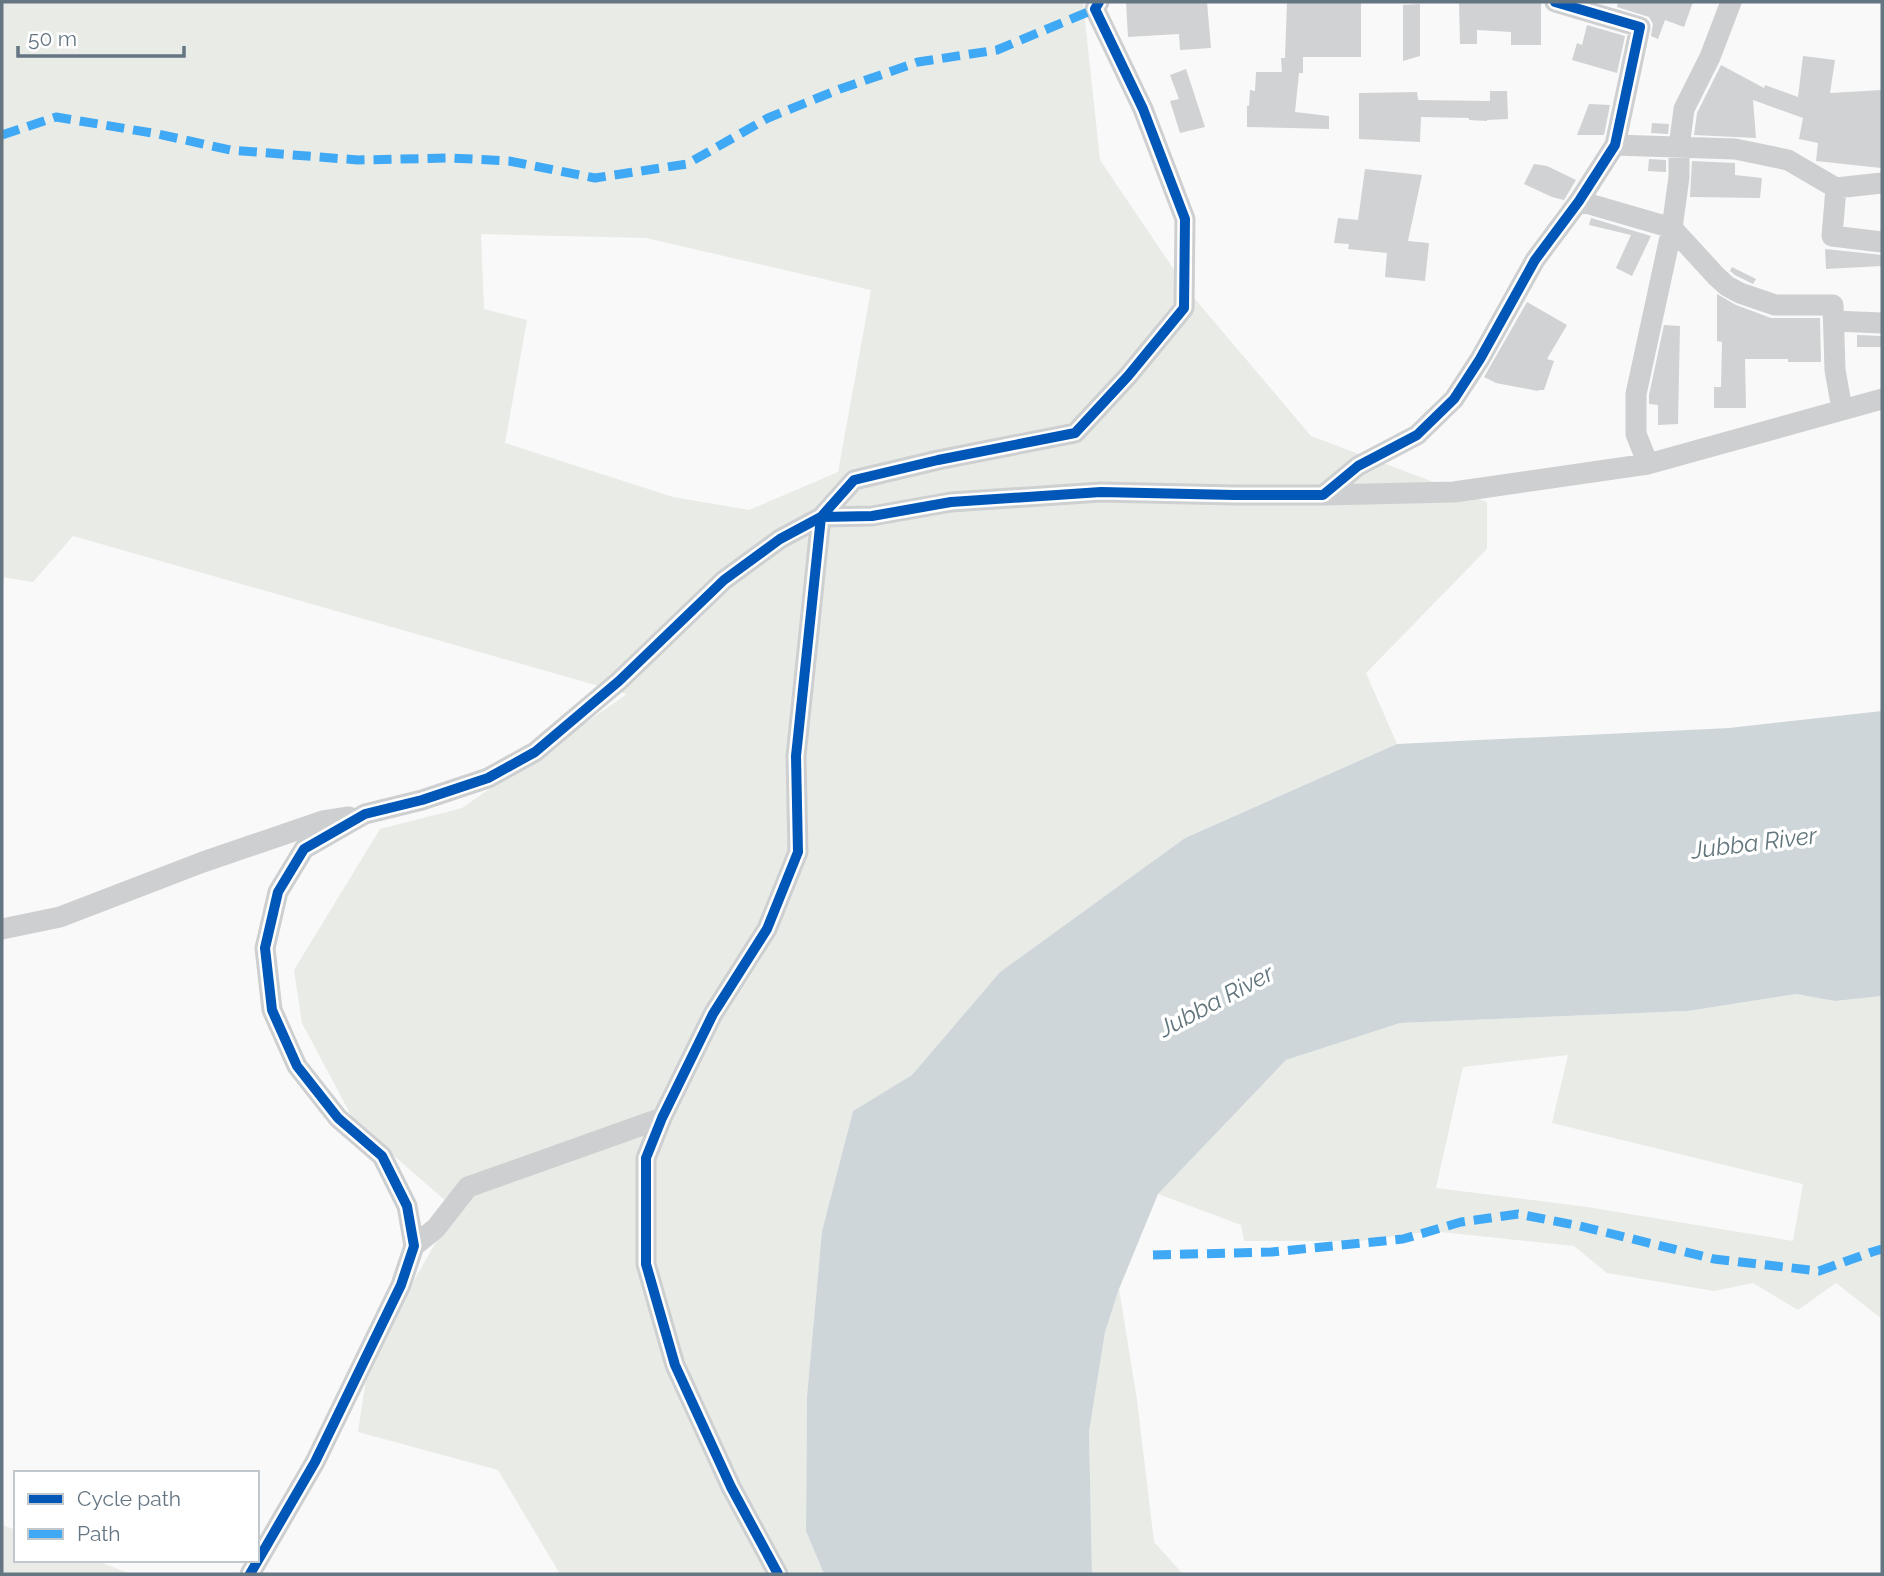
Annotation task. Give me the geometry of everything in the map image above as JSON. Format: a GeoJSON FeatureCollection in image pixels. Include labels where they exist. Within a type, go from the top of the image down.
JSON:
{"type":"FeatureCollection","features":[{"type":"Feature","properties":{"kind":"street"},"geometry":{"type":"LineString","coordinates":[[2,929],[60,917],[203,862],[323,821],[422,800],[488,778],[535,752],[619,681],[724,580],[780,539],[821,517],[854,480],[1075,433],[1128,376],[1184,308],[1185,219],[1143,109],[1095,9],[1099,2]]}},
{"type":"Feature","properties":{"kind":"street"},"geometry":{"type":"LineString","coordinates":[[1323,495],[1358,466],[1417,435],[1454,399],[1480,359],[1535,260],[1579,201],[1615,145],[1640,27],[1555,2]]}},
{"type":"Feature","properties":{"kind":"street"},"geometry":{"type":"LineString","coordinates":[[1648,464],[1636,434],[1636,394],[1672,228],[1684,109],[1710,57],[1731,2]]}},
{"type":"Feature","properties":{"kind":"street"},"geometry":{"type":"LineString","coordinates":[[1615,145],[1735,149],[1788,160],[1836,188],[1882,183]]}},
{"type":"Feature","properties":{"kind":"street"},"geometry":{"type":"LineString","coordinates":[[1836,188],[1832,236],[1882,242]]}},
{"type":"Feature","properties":{"kind":"street"},"geometry":{"type":"LineString","coordinates":[[1579,201],[1672,228],[1716,276],[1733,289],[1775,305],[1833,305],[1835,370],[1842,409]]}},
{"type":"Feature","properties":{"kind":"street"},"geometry":{"type":"LineString","coordinates":[[1833,321],[1882,323]]}},
{"type":"Feature","properties":{"kind":"street"},"geometry":{"type":"LineString","coordinates":[[821,517],[872,516],[951,502],[1101,492],[1234,495],[1454,492],[1648,464],[1882,398]]}},
{"type":"Feature","properties":{"kind":"street"},"geometry":{"type":"LineString","coordinates":[[778,1574],[731,1487],[675,1365],[646,1264],[646,1158],[662,1118],[713,1014],[767,929],[798,852],[796,756],[821,517]]}},
{"type":"Feature","properties":{"kind":"street"},"geometry":{"type":"LineString","coordinates":[[259,1559],[316,1462],[401,1285],[414,1246],[407,1206],[382,1156],[338,1118],[297,1066],[272,1010],[265,948],[278,892],[304,849],[365,814]]}},
{"type":"Feature","properties":{"kind":"street"},"geometry":{"type":"LineString","coordinates":[[414,1246],[436,1228],[468,1187],[662,1118]]}},
{"type":"Feature","properties":{"kind":"shaded area"},"geometry":{"type":"Polygon","coordinates":[[[2,2],[1083,2],[1100,160],[1189,292],[1311,436],[1487,502],[1487,549],[1366,673],[1397,744],[1185,838],[1000,972],[912,1075],[853,1111],[822,1231],[807,1396],[806,1531],[824,1574],[560,1574],[498,1470],[358,1432],[369,1359],[455,1209],[354,1121],[302,1023],[294,970],[380,829],[462,808],[627,694],[73,536],[33,582],[2,577],[2,2]],[[481,234],[484,309],[527,320],[505,443],[673,497],[749,510],[838,472],[871,290],[646,238],[481,234]]]}},
{"type":"Feature","properties":{"kind":"shaded area"},"geometry":{"type":"Polygon","coordinates":[[[1796,994],[1835,1001],[1882,996],[1882,1319],[1836,1283],[1798,1310],[1753,1283],[1714,1291],[1607,1273],[1574,1246],[1432,1231],[1359,1241],[1244,1241],[1241,1225],[1158,1194],[1286,1060],[1400,1023],[1688,1011],[1796,994]],[[1568,1055],[1463,1067],[1436,1188],[1587,1207],[1793,1241],[1803,1184],[1552,1123],[1568,1055]]]}},
{"type":"Feature","properties":{"kind":"shaded area"},"geometry":{"type":"Polygon","coordinates":[[[1119,1289],[1137,1400],[1154,1542],[1183,1574],[1092,1574],[1089,1432],[1105,1332],[1119,1289]]]}},
{"type":"Feature","properties":{"kind":"shaded area"},"geometry":{"type":"Polygon","coordinates":[[[2,1525],[14,1529],[14,1562],[99,1562],[131,1574],[2,1574],[2,1525]]]}},
{"type":"Feature","properties":{"kind":"water","name":"Jubba River"},"geometry":{"type":"Polygon","coordinates":[[[1882,711],[1882,996],[1835,1001],[1796,994],[1688,1011],[1400,1023],[1286,1060],[1158,1194],[1119,1289],[1105,1332],[1089,1432],[1092,1574],[824,1574],[806,1531],[807,1396],[822,1231],[853,1111],[912,1075],[1000,972],[1185,838],[1397,744],[1729,728],[1882,711]]]}},
{"type":"Feature","properties":{"kind":"building"},"geometry":{"type":"Polygon","coordinates":[[[1126,2],[1207,2],[1211,48],[1180,50],[1179,34],[1128,37],[1126,2]]]}},
{"type":"Feature","properties":{"kind":"building"},"geometry":{"type":"Polygon","coordinates":[[[1287,2],[1361,2],[1361,57],[1303,57],[1303,73],[1299,73],[1295,112],[1329,116],[1329,129],[1247,127],[1247,106],[1250,90],[1255,91],[1256,72],[1282,72],[1287,2]]]}},
{"type":"Feature","properties":{"kind":"building"},"geometry":{"type":"Polygon","coordinates":[[[1459,2],[1541,2],[1541,45],[1511,45],[1511,32],[1477,30],[1477,44],[1460,44],[1459,2]]]}},
{"type":"Feature","properties":{"kind":"building"},"geometry":{"type":"Polygon","coordinates":[[[1618,2],[1693,2],[1684,27],[1665,20],[1658,39],[1651,36],[1653,24],[1649,17],[1617,7],[1618,2]]]}},
{"type":"Feature","properties":{"kind":"building"},"geometry":{"type":"Polygon","coordinates":[[[1420,4],[1420,56],[1403,61],[1403,5],[1420,4]]]}},
{"type":"Feature","properties":{"kind":"building"},"geometry":{"type":"Polygon","coordinates":[[[1587,25],[1625,36],[1617,73],[1572,60],[1577,43],[1582,45],[1587,25]]]}},
{"type":"Feature","properties":{"kind":"building"},"geometry":{"type":"Polygon","coordinates":[[[1803,56],[1835,60],[1830,93],[1882,90],[1881,168],[1816,161],[1818,143],[1799,139],[1803,118],[1753,100],[1756,138],[1694,135],[1697,113],[1721,65],[1764,88],[1765,85],[1798,97],[1803,56]]]}},
{"type":"Feature","properties":{"kind":"building"},"geometry":{"type":"Polygon","coordinates":[[[1186,69],[1205,127],[1180,133],[1170,101],[1179,99],[1170,75],[1186,69]]]}},
{"type":"Feature","properties":{"kind":"building"},"geometry":{"type":"Polygon","coordinates":[[[1490,91],[1507,91],[1508,119],[1487,121],[1421,117],[1420,142],[1359,139],[1359,93],[1417,92],[1418,100],[1490,101],[1490,91]]]}},
{"type":"Feature","properties":{"kind":"building"},"geometry":{"type":"Polygon","coordinates":[[[1589,104],[1610,105],[1604,135],[1577,135],[1589,104]]]}},
{"type":"Feature","properties":{"kind":"building"},"geometry":{"type":"Polygon","coordinates":[[[1652,123],[1669,124],[1668,134],[1651,133],[1652,123]]]}},
{"type":"Feature","properties":{"kind":"building"},"geometry":{"type":"Polygon","coordinates":[[[1649,159],[1666,160],[1666,172],[1648,171],[1649,159]]]}},
{"type":"Feature","properties":{"kind":"building"},"geometry":{"type":"Polygon","coordinates":[[[1692,161],[1735,163],[1735,175],[1762,178],[1760,198],[1690,197],[1692,161]]]}},
{"type":"Feature","properties":{"kind":"building"},"geometry":{"type":"Polygon","coordinates":[[[1534,164],[1547,166],[1576,180],[1564,200],[1524,184],[1534,164]]]}},
{"type":"Feature","properties":{"kind":"building"},"geometry":{"type":"Polygon","coordinates":[[[1365,169],[1422,175],[1408,241],[1429,243],[1425,281],[1385,277],[1387,253],[1348,249],[1349,244],[1334,243],[1338,218],[1358,220],[1365,169]]]}},
{"type":"Feature","properties":{"kind":"building"},"geometry":{"type":"Polygon","coordinates":[[[1591,218],[1651,236],[1632,276],[1616,268],[1631,235],[1589,225],[1591,218]]]}},
{"type":"Feature","properties":{"kind":"building"},"geometry":{"type":"Polygon","coordinates":[[[1825,249],[1882,255],[1882,266],[1826,269],[1825,249]]]}},
{"type":"Feature","properties":{"kind":"building"},"geometry":{"type":"Polygon","coordinates":[[[1732,267],[1756,279],[1753,284],[1730,271],[1732,267]]]}},
{"type":"Feature","properties":{"kind":"building"},"geometry":{"type":"Polygon","coordinates":[[[1717,294],[1736,305],[1771,318],[1820,318],[1821,362],[1745,359],[1746,408],[1714,408],[1714,387],[1721,387],[1722,342],[1717,341],[1717,294]]]}},
{"type":"Feature","properties":{"kind":"building"},"geometry":{"type":"Polygon","coordinates":[[[1527,302],[1567,325],[1547,359],[1554,361],[1544,390],[1538,391],[1496,383],[1484,377],[1527,302]]]}},
{"type":"Feature","properties":{"kind":"building"},"geometry":{"type":"Polygon","coordinates":[[[1664,325],[1680,326],[1678,424],[1658,425],[1658,405],[1649,404],[1649,395],[1664,325]]]}},
{"type":"Feature","properties":{"kind":"building"},"geometry":{"type":"Polygon","coordinates":[[[1857,335],[1882,336],[1882,347],[1857,347],[1857,335]]]}},
{"type":"Feature","properties":{"kind":"marked path"},"geometry":{"type":"LineString","coordinates":[[2,135],[56,117],[158,134],[230,150],[358,160],[451,158],[509,161],[595,178],[687,164],[768,118],[840,89],[918,62],[997,50],[1095,9]]}},
{"type":"Feature","properties":{"kind":"marked path"},"geometry":{"type":"LineString","coordinates":[[1153,1255],[1272,1252],[1403,1239],[1461,1222],[1518,1214],[1580,1226],[1714,1259],[1819,1271],[1882,1249]]}},
{"type":"Feature","properties":{"kind":"cycle path"},"geometry":{"type":"LineString","coordinates":[[778,1574],[731,1487],[675,1365],[646,1264],[646,1158],[662,1118],[713,1014],[767,929],[798,852],[796,756],[821,517],[854,480],[1075,433],[1128,376],[1184,308],[1185,219],[1143,109],[1095,9],[1099,2]]}},
{"type":"Feature","properties":{"kind":"cycle path"},"geometry":{"type":"LineString","coordinates":[[259,1558],[315,1462],[401,1285],[414,1246],[407,1206],[382,1156],[338,1118],[297,1066],[272,1010],[265,948],[278,892],[304,849],[365,814],[422,800],[488,778],[535,752],[619,681],[724,580],[780,539],[821,517],[872,516],[951,502],[1101,492],[1323,495],[1358,466],[1417,435],[1454,399],[1480,359],[1535,260],[1579,201],[1615,145],[1640,27],[1555,2]]}},
{"type":"Feature","properties":{"kind":"cycle path"},"geometry":{"type":"LineString","coordinates":[[250,1574],[257,1562]]}}]}
